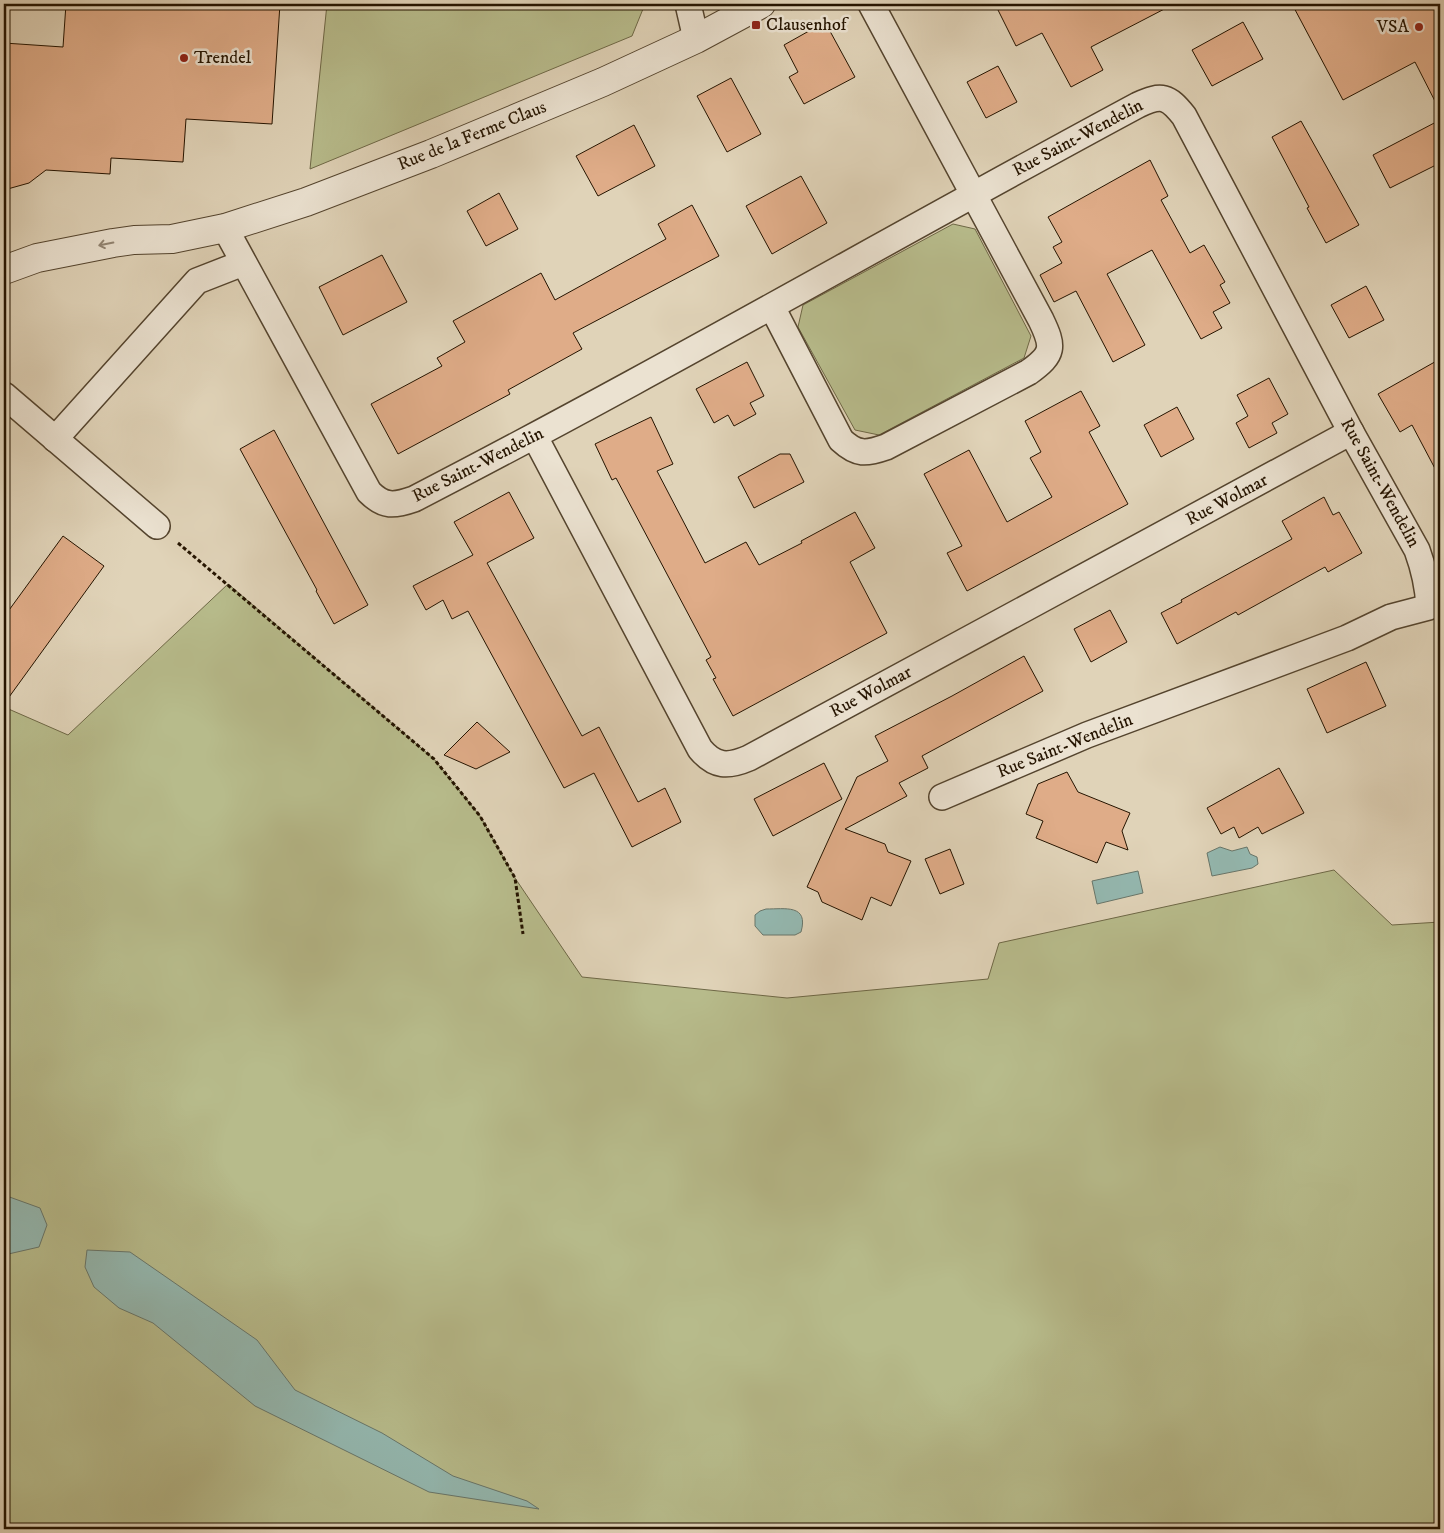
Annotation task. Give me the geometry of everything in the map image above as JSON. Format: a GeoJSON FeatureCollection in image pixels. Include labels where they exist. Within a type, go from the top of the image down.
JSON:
{"type":"FeatureCollection","features":[{"type":"Feature","properties":{"kind":"street"},"geometry":{"type":"LineString","coordinates":[[688,4],[696,38]]}},
{"type":"Feature","properties":{"kind":"street","name":"Rue de la Ferme Claus"},"geometry":{"type":"LineString","coordinates":[[4,270],[37,258],[113,243],[134,240],[172,239],[225,228],[306,202],[431,154],[603,82],[696,38],[761,4]]}},
{"type":"Feature","properties":{"kind":"street"},"geometry":{"type":"LineString","coordinates":[[772,307],[841,440],[850,448],[860,452],[873,452],[886,447],[1029,372],[1043,362],[1049,354],[1050,343],[1041,320],[871,4]]}},
{"type":"Feature","properties":{"kind":"street","name":"Rue Saint-Wendelin"},"geometry":{"type":"LineString","coordinates":[[225,228],[369,492],[377,500],[386,504],[399,504],[414,499],[535,437],[973,194],[1151,99],[1163,98],[1174,103],[1184,116],[1351,432],[1417,550],[1424,569],[1429,607],[1391,617],[1347,638],[1087,735],[942,797]]}},
{"type":"Feature","properties":{"kind":"street","name":"Rue de la Ferme Claus"},"geometry":{"type":"LineString","coordinates":[[4,277],[26,278],[109,263],[150,251],[172,239]]}},
{"type":"Feature","properties":{"kind":"street"},"geometry":{"type":"LineString","coordinates":[[55,439],[197,281],[243,263]]}},
{"type":"Feature","properties":{"kind":"street"},"geometry":{"type":"LineString","coordinates":[[4,395],[157,526]]}},
{"type":"Feature","properties":{"kind":"street","name":"Rue Wolmar"},"geometry":{"type":"LineString","coordinates":[[535,437],[700,749],[715,762],[727,764],[738,762],[758,753],[1351,432]]}},
{"type":"Feature","properties":{"kind":"path"},"geometry":{"type":"LineString","coordinates":[[157,526],[434,758],[480,816],[515,878],[523,934]]}},
{"type":"Feature","properties":{"kind":"green space"},"geometry":{"type":"Polygon","coordinates":[[[327,4],[645,4],[632,36],[310,169],[327,4]]]}},
{"type":"Feature","properties":{"kind":"green space"},"geometry":{"type":"Polygon","coordinates":[[[953,224],[975,229],[1031,336],[1024,358],[879,435],[855,430],[798,327],[803,305],[953,224]]]}},
{"type":"Feature","properties":{"kind":"green space"},"geometry":{"type":"Polygon","coordinates":[[[228,584],[434,759],[480,816],[515,878],[582,977],[787,998],[988,979],[999,943],[1334,870],[1392,925],[1440,922],[1440,1529],[4,1529],[4,707],[68,735],[228,584]]]}},
{"type":"Feature","properties":{"kind":"water"},"geometry":{"type":"Polygon","coordinates":[[[1220,847],[1232,851],[1247,847],[1250,854],[1257,857],[1258,864],[1252,868],[1212,876],[1207,853],[1220,847]]]}},
{"type":"Feature","properties":{"kind":"water"},"geometry":{"type":"Polygon","coordinates":[[[1138,871],[1143,893],[1097,904],[1092,881],[1138,871]]]}},
{"type":"Feature","properties":{"kind":"water"},"geometry":{"type":"Polygon","coordinates":[[[766,909],[788,909],[798,912],[802,917],[803,923],[801,932],[795,935],[763,935],[755,926],[755,915],[766,909]]]}},
{"type":"Feature","properties":{"kind":"water"},"geometry":{"type":"Polygon","coordinates":[[[4,1195],[40,1208],[47,1225],[39,1247],[4,1255],[4,1195]]]}},
{"type":"Feature","properties":{"kind":"water"},"geometry":{"type":"Polygon","coordinates":[[[87,1250],[130,1252],[257,1340],[295,1390],[382,1433],[453,1476],[527,1501],[539,1509],[429,1492],[255,1406],[153,1323],[119,1308],[94,1287],[85,1267],[87,1250]]]}},
{"type":"Feature","properties":{"kind":"building"},"geometry":{"type":"Polygon","coordinates":[[[66,4],[280,4],[272,124],[186,119],[183,162],[111,158],[110,174],[46,170],[29,183],[4,190],[4,43],[63,47],[66,4]]]}},
{"type":"Feature","properties":{"kind":"building"},"geometry":{"type":"Polygon","coordinates":[[[995,4],[1174,4],[1091,47],[1103,70],[1071,87],[1042,33],[1016,46],[995,4]]]}},
{"type":"Feature","properties":{"kind":"building"},"geometry":{"type":"Polygon","coordinates":[[[1292,4],[1440,4],[1440,111],[1415,62],[1343,100],[1292,4]]]}},
{"type":"Feature","properties":{"kind":"building"},"geometry":{"type":"Polygon","coordinates":[[[825,22],[855,77],[804,104],[789,77],[798,72],[784,45],[825,22]]]}},
{"type":"Feature","properties":{"kind":"building"},"geometry":{"type":"Polygon","coordinates":[[[1243,22],[1263,59],[1212,86],[1192,50],[1243,22]]]}},
{"type":"Feature","properties":{"kind":"building"},"geometry":{"type":"Polygon","coordinates":[[[998,66],[1017,102],[986,118],[967,82],[998,66]]]}},
{"type":"Feature","properties":{"kind":"building"},"geometry":{"type":"Polygon","coordinates":[[[731,78],[761,134],[727,152],[697,96],[731,78]]]}},
{"type":"Feature","properties":{"kind":"building"},"geometry":{"type":"Polygon","coordinates":[[[1440,120],[1440,163],[1390,188],[1373,155],[1440,120]]]}},
{"type":"Feature","properties":{"kind":"building"},"geometry":{"type":"Polygon","coordinates":[[[1301,121],[1359,225],[1326,243],[1272,137],[1301,121]]]}},
{"type":"Feature","properties":{"kind":"building"},"geometry":{"type":"Polygon","coordinates":[[[634,125],[655,166],[598,196],[576,156],[634,125]]]}},
{"type":"Feature","properties":{"kind":"building"},"geometry":{"type":"Polygon","coordinates":[[[1150,160],[1168,196],[1161,200],[1190,253],[1204,245],[1225,282],[1220,285],[1230,303],[1213,312],[1222,328],[1201,339],[1152,250],[1107,274],[1145,345],[1113,362],[1076,291],[1054,302],[1040,275],[1062,263],[1053,247],[1062,242],[1048,217],[1150,160]]]}},
{"type":"Feature","properties":{"kind":"building"},"geometry":{"type":"Polygon","coordinates":[[[801,176],[827,223],[772,254],[746,206],[801,176]]]}},
{"type":"Feature","properties":{"kind":"building"},"geometry":{"type":"Polygon","coordinates":[[[499,193],[518,229],[486,246],[467,211],[499,193]]]}},
{"type":"Feature","properties":{"kind":"building"},"geometry":{"type":"Polygon","coordinates":[[[692,205],[719,256],[573,333],[582,349],[508,390],[510,394],[398,454],[371,404],[442,366],[437,358],[465,342],[453,321],[541,273],[555,300],[666,239],[658,224],[692,205]]]}},
{"type":"Feature","properties":{"kind":"building"},"geometry":{"type":"Polygon","coordinates":[[[382,255],[407,302],[343,335],[319,287],[382,255]]]}},
{"type":"Feature","properties":{"kind":"building"},"geometry":{"type":"Polygon","coordinates":[[[1366,286],[1384,320],[1349,338],[1331,305],[1366,286]]]}},
{"type":"Feature","properties":{"kind":"building"},"geometry":{"type":"Polygon","coordinates":[[[1440,359],[1440,478],[1412,425],[1400,432],[1378,394],[1440,359]]]}},
{"type":"Feature","properties":{"kind":"building"},"geometry":{"type":"Polygon","coordinates":[[[747,362],[764,396],[750,403],[756,414],[734,426],[728,415],[714,423],[696,389],[747,362]]]}},
{"type":"Feature","properties":{"kind":"building"},"geometry":{"type":"Polygon","coordinates":[[[1269,378],[1288,414],[1272,423],[1277,433],[1249,448],[1236,423],[1248,416],[1237,395],[1269,378]]]}},
{"type":"Feature","properties":{"kind":"building"},"geometry":{"type":"Polygon","coordinates":[[[1081,391],[1100,426],[1089,432],[1128,504],[967,591],[947,553],[962,546],[924,474],[969,450],[1007,522],[1052,497],[1030,458],[1041,452],[1025,421],[1081,391]]]}},
{"type":"Feature","properties":{"kind":"building"},"geometry":{"type":"Polygon","coordinates":[[[1177,407],[1194,439],[1161,457],[1144,425],[1177,407]]]}},
{"type":"Feature","properties":{"kind":"building"},"geometry":{"type":"Polygon","coordinates":[[[651,417],[673,464],[657,471],[705,563],[746,542],[759,565],[802,543],[801,541],[855,512],[875,548],[850,562],[887,633],[733,716],[713,679],[716,678],[706,660],[711,657],[616,478],[612,480],[595,444],[651,417]]]}},
{"type":"Feature","properties":{"kind":"building"},"geometry":{"type":"Polygon","coordinates":[[[274,430],[368,605],[334,624],[240,449],[274,430]]]}},
{"type":"Feature","properties":{"kind":"building"},"geometry":{"type":"Polygon","coordinates":[[[780,454],[790,454],[804,482],[754,508],[738,477],[780,454]]]}},
{"type":"Feature","properties":{"kind":"building"},"geometry":{"type":"Polygon","coordinates":[[[509,492],[534,538],[487,563],[582,736],[599,727],[638,802],[665,788],[681,822],[632,847],[594,773],[564,788],[468,611],[452,619],[443,600],[426,610],[413,586],[473,555],[454,522],[509,492]]]}},
{"type":"Feature","properties":{"kind":"building"},"geometry":{"type":"Polygon","coordinates":[[[1324,497],[1333,515],[1339,512],[1362,553],[1328,572],[1325,567],[1238,615],[1236,612],[1177,644],[1161,613],[1292,539],[1282,521],[1324,497]]]}},
{"type":"Feature","properties":{"kind":"building"},"geometry":{"type":"Polygon","coordinates":[[[63,536],[104,566],[4,704],[4,617],[63,536]]]}},
{"type":"Feature","properties":{"kind":"building"},"geometry":{"type":"Polygon","coordinates":[[[1110,610],[1127,642],[1091,662],[1074,629],[1110,610]]]}},
{"type":"Feature","properties":{"kind":"building"},"geometry":{"type":"Polygon","coordinates":[[[1024,656],[1043,691],[922,756],[928,768],[899,783],[907,796],[845,829],[885,844],[888,852],[911,861],[891,906],[871,897],[862,920],[822,902],[818,892],[807,887],[857,777],[888,761],[875,736],[1024,656]]]}},
{"type":"Feature","properties":{"kind":"building"},"geometry":{"type":"Polygon","coordinates":[[[1366,662],[1386,706],[1327,733],[1307,689],[1366,662]]]}},
{"type":"Feature","properties":{"kind":"building"},"geometry":{"type":"Polygon","coordinates":[[[477,722],[510,752],[476,769],[444,755],[477,722]]]}},
{"type":"Feature","properties":{"kind":"building"},"geometry":{"type":"Polygon","coordinates":[[[824,763],[842,799],[773,836],[754,799],[824,763]]]}},
{"type":"Feature","properties":{"kind":"building"},"geometry":{"type":"Polygon","coordinates":[[[1279,768],[1304,813],[1262,834],[1258,827],[1239,838],[1234,827],[1221,834],[1207,808],[1279,768]]]}},
{"type":"Feature","properties":{"kind":"building"},"geometry":{"type":"Polygon","coordinates":[[[1067,772],[1078,792],[1130,813],[1122,831],[1128,850],[1106,842],[1097,863],[1036,838],[1043,821],[1026,814],[1038,784],[1067,772]]]}},
{"type":"Feature","properties":{"kind":"building"},"geometry":{"type":"Polygon","coordinates":[[[950,849],[964,884],[940,894],[925,859],[950,849]]]}},
{"type":"Feature","properties":{"kind":"place","name":"Clausenhof"},"geometry":{"type":"Point","coordinates":[756,25]}},
{"type":"Feature","properties":{"kind":"place","name":"VSA"},"geometry":{"type":"Point","coordinates":[1419,27]}},
{"type":"Feature","properties":{"kind":"place","name":"Trendel"},"geometry":{"type":"Point","coordinates":[184,58]}}]}
